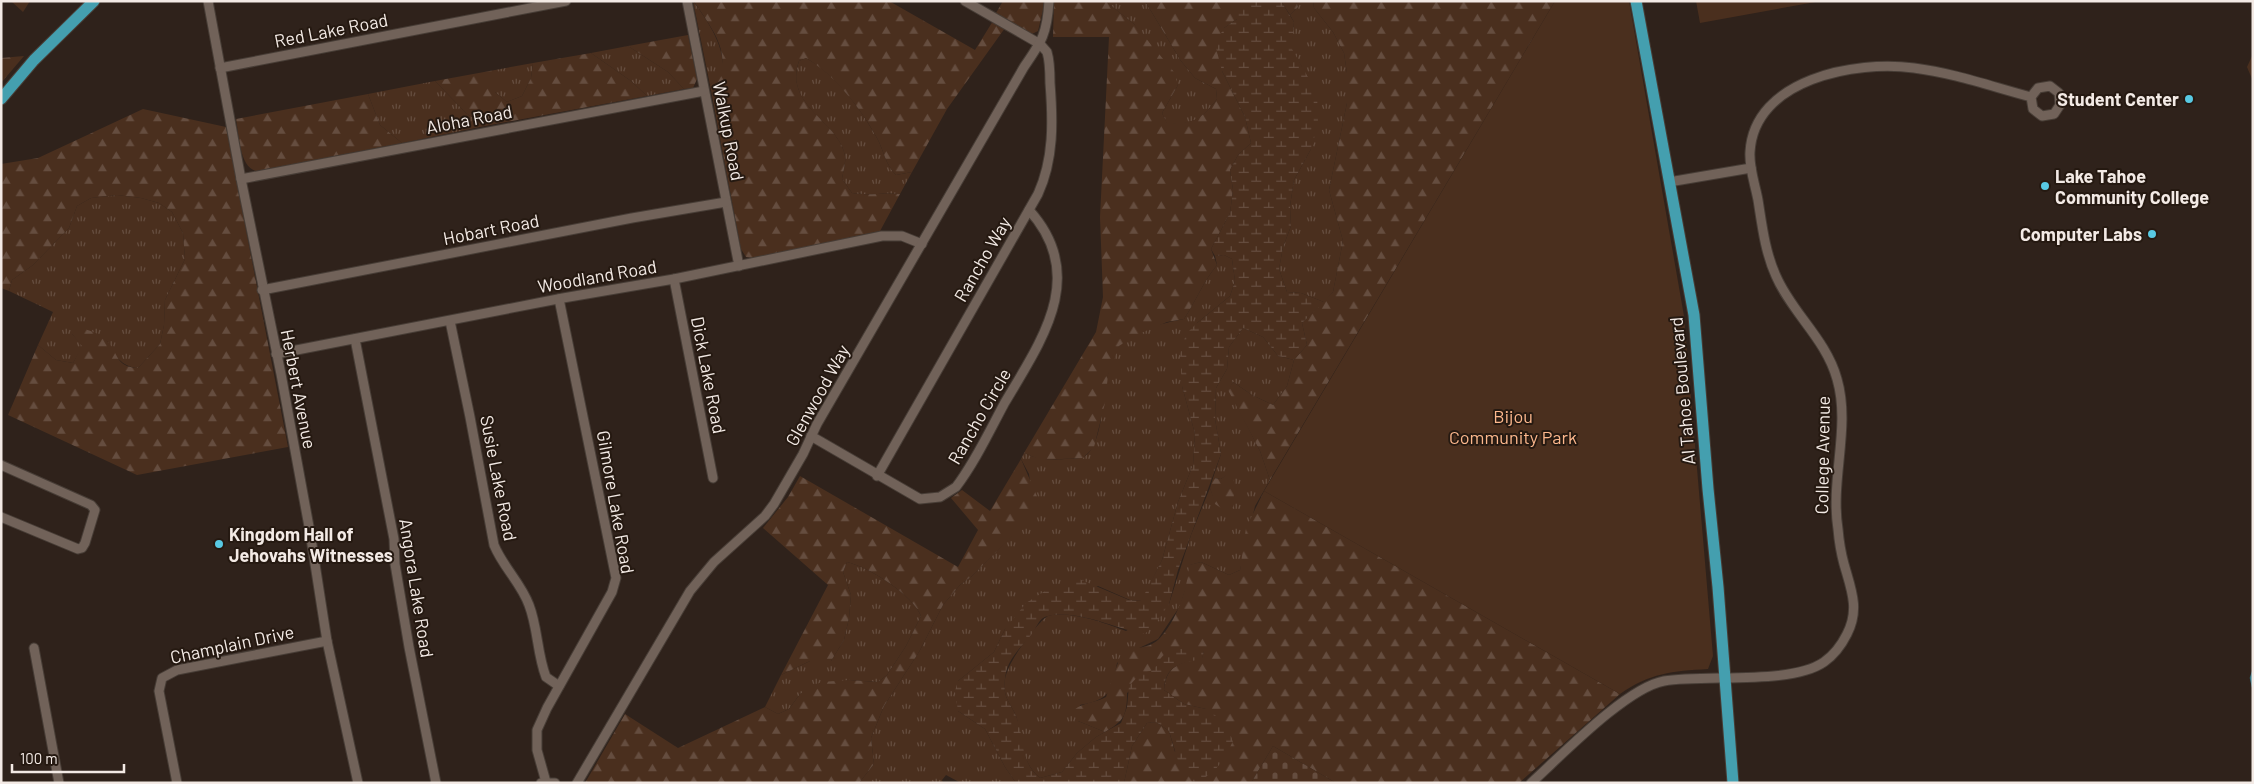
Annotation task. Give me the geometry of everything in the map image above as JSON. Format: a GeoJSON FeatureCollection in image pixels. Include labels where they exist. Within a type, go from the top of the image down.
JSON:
{"type":"FeatureCollection","features":[{"type":"Feature","properties":{"kind":"main road"},"geometry":{"type":"LineString","coordinates":[[2,97],[34,60],[94,1]]}},
{"type":"Feature","properties":{"kind":"main road","name":"Al Tahoe Boulevard"},"geometry":{"type":"LineString","coordinates":[[1636,1],[1690,293],[1696,336],[1733,783]]}},
{"type":"Feature","properties":{"kind":"street","name":"Herbert Avenue"},"geometry":{"type":"LineString","coordinates":[[208,1],[310,532],[327,641],[358,783]]}},
{"type":"Feature","properties":{"kind":"street","name":"Red Lake Road"},"geometry":{"type":"LineString","coordinates":[[220,68],[566,1]]}},
{"type":"Feature","properties":{"kind":"street","name":"Walkup Road"},"geometry":{"type":"LineString","coordinates":[[687,1],[739,266]]}},
{"type":"Feature","properties":{"kind":"street"},"geometry":{"type":"LineString","coordinates":[[965,1],[1040,44]]}},
{"type":"Feature","properties":{"kind":"street","name":"Glenwood Way"},"geometry":{"type":"LineString","coordinates":[[577,783],[690,591],[714,562],[765,516],[797,467],[811,436],[1024,67],[1040,44],[1047,28],[1049,1]]}},
{"type":"Feature","properties":{"kind":"street","name":"Rancho Way"},"geometry":{"type":"LineString","coordinates":[[876,476],[1044,182],[1051,143],[1049,56],[1048,52],[1040,44]]}},
{"type":"Feature","properties":{"kind":"street","name":"College Avenue"},"geometry":{"type":"LineString","coordinates":[[1531,783],[1620,704],[1642,689],[1664,681],[1801,672],[1824,662],[1841,644],[1853,621],[1854,594],[1841,551],[1836,513],[1836,488],[1842,414],[1838,380],[1824,348],[1792,305],[1776,276],[1765,241],[1751,168],[1750,152],[1758,121],[1766,110],[1790,90],[1839,72],[1866,67],[1911,67],[1934,71],[2031,97]]}},
{"type":"Feature","properties":{"kind":"street","name":"Aloha Road"},"geometry":{"type":"LineString","coordinates":[[241,179],[704,91]]}},
{"type":"Feature","properties":{"kind":"street"},"geometry":{"type":"LineString","coordinates":[[1669,182],[1751,168]]}},
{"type":"Feature","properties":{"kind":"street","name":"Hobart Road"},"geometry":{"type":"LineString","coordinates":[[262,290],[632,218],[726,202]]}},
{"type":"Feature","properties":{"kind":"street","name":"Rancho Circle"},"geometry":{"type":"LineString","coordinates":[[811,436],[876,476],[920,499],[934,499],[950,492],[961,480],[1040,342],[1055,302],[1057,275],[1055,252],[1046,232],[1029,210]]}},
{"type":"Feature","properties":{"kind":"street","name":"Woodland Road"},"geometry":{"type":"LineString","coordinates":[[276,354],[559,299],[674,279],[882,236],[902,236],[922,244]]}},
{"type":"Feature","properties":{"kind":"street","name":"Dick Lake Road"},"geometry":{"type":"LineString","coordinates":[[674,279],[713,478]]}},
{"type":"Feature","properties":{"kind":"street","name":"Gilmore Lake Road"},"geometry":{"type":"LineString","coordinates":[[546,782],[539,760],[536,739],[541,719],[612,592],[616,578],[559,299]]}},
{"type":"Feature","properties":{"kind":"street","name":"Susie Lake Road"},"geometry":{"type":"LineString","coordinates":[[450,321],[494,545],[503,564],[522,591],[529,605],[546,677],[559,686]]}},
{"type":"Feature","properties":{"kind":"street","name":"Angora Lake Road"},"geometry":{"type":"LineString","coordinates":[[355,339],[394,539],[395,564],[402,610],[436,783]]}},
{"type":"Feature","properties":{"kind":"street"},"geometry":{"type":"LineString","coordinates":[[1,465],[91,505],[95,510],[85,543],[78,550],[1,516]]}},
{"type":"Feature","properties":{"kind":"street","name":"Champlain Drive"},"geometry":{"type":"LineString","coordinates":[[177,783],[159,691],[162,678],[177,670],[327,641]]}},
{"type":"Feature","properties":{"kind":"street"},"geometry":{"type":"LineString","coordinates":[[34,648],[59,783]]}},
{"type":"Feature","properties":{"kind":"street"},"geometry":{"type":"LineString","coordinates":[[540,783],[556,783]]}},
{"type":"Feature","properties":{"kind":"green space"},"geometry":{"type":"Polygon","coordinates":[[[11,1],[30,1],[23,12],[11,1]]]}},
{"type":"Feature","properties":{"kind":"green space"},"geometry":{"type":"Polygon","coordinates":[[[693,1],[710,26],[722,55],[723,65],[721,73],[710,85],[693,1]]]}},
{"type":"Feature","properties":{"kind":"green space"},"geometry":{"type":"Polygon","coordinates":[[[694,1],[889,1],[975,50],[993,21],[1005,28],[947,109],[912,172],[896,175],[889,166],[871,127],[837,83],[827,73],[806,58],[799,61],[796,77],[799,90],[805,102],[841,144],[845,156],[842,179],[852,193],[900,194],[880,231],[754,258],[746,257],[741,249],[710,85],[718,75],[722,65],[722,54],[714,32],[694,1]]]}},
{"type":"Feature","properties":{"kind":"green space"},"geometry":{"type":"Polygon","coordinates":[[[1003,1],[1045,1],[1038,31],[1032,34],[996,13],[1003,1]]]}},
{"type":"Feature","properties":{"kind":"green space"},"geometry":{"type":"Polygon","coordinates":[[[1054,1],[1105,1],[1134,24],[1174,72],[1178,85],[1162,113],[1167,123],[1184,123],[1196,119],[1206,112],[1217,99],[1216,89],[1195,78],[1181,61],[1145,1],[1237,1],[1237,19],[1224,28],[1222,71],[1245,117],[1251,143],[1238,155],[1230,170],[1233,190],[1230,213],[1211,249],[1217,265],[1184,319],[1167,322],[1134,336],[1119,346],[1108,375],[1105,403],[1094,447],[1083,458],[1041,460],[1024,453],[1096,332],[1103,297],[1100,217],[1109,37],[1053,37],[1054,1]]]}},
{"type":"Feature","properties":{"kind":"green space"},"geometry":{"type":"Polygon","coordinates":[[[1105,1],[1145,1],[1181,61],[1195,78],[1216,89],[1217,99],[1206,112],[1190,122],[1167,124],[1162,113],[1178,85],[1134,24],[1105,1]]]}},
{"type":"Feature","properties":{"kind":"green space"},"geometry":{"type":"Polygon","coordinates":[[[1237,1],[1281,1],[1294,22],[1292,49],[1317,93],[1318,124],[1311,149],[1294,180],[1290,206],[1291,226],[1283,247],[1279,269],[1287,292],[1301,293],[1324,302],[1302,323],[1307,345],[1294,360],[1278,356],[1263,337],[1243,328],[1229,347],[1227,369],[1216,388],[1215,419],[1221,454],[1178,570],[1169,604],[1158,620],[1145,634],[1084,617],[1060,615],[1045,617],[1011,660],[1005,677],[1005,692],[1019,724],[1026,757],[1033,771],[1040,778],[1062,772],[1077,753],[1096,737],[1121,723],[1127,707],[1129,686],[1140,674],[1153,670],[1165,654],[1174,650],[1194,649],[1204,651],[1202,659],[1181,664],[1171,670],[1167,675],[1164,690],[1184,704],[1206,709],[1225,722],[1233,741],[1218,766],[1208,776],[1194,782],[1180,767],[1169,731],[1156,722],[1147,723],[1132,746],[1124,783],[1016,783],[1005,767],[985,729],[958,711],[955,691],[958,681],[994,652],[1005,629],[1026,603],[1045,591],[1079,579],[1129,600],[1141,601],[1162,560],[1178,502],[1193,465],[1195,434],[1182,386],[1180,354],[1186,334],[1230,296],[1235,281],[1232,259],[1224,255],[1215,256],[1211,249],[1230,213],[1233,190],[1230,170],[1238,155],[1251,143],[1245,117],[1222,71],[1215,44],[1224,28],[1237,19],[1237,1]]]}},
{"type":"Feature","properties":{"kind":"green space"},"geometry":{"type":"Polygon","coordinates":[[[1281,1],[1296,1],[1298,7],[1290,15],[1281,1]]]}},
{"type":"Feature","properties":{"kind":"green space"},"geometry":{"type":"Polygon","coordinates":[[[1296,1],[1313,1],[1314,8],[1333,32],[1344,53],[1347,73],[1347,103],[1329,190],[1343,241],[1333,292],[1324,302],[1301,293],[1287,292],[1279,269],[1283,247],[1291,226],[1290,206],[1294,180],[1311,149],[1302,67],[1291,49],[1294,22],[1290,15],[1298,7],[1296,1]]]}},
{"type":"Feature","properties":{"kind":"green space"},"geometry":{"type":"Polygon","coordinates":[[[1313,1],[1555,1],[1270,480],[1260,451],[1228,390],[1233,382],[1252,395],[1273,405],[1287,386],[1294,360],[1307,345],[1302,323],[1333,292],[1343,241],[1329,190],[1347,103],[1347,73],[1344,53],[1333,32],[1314,8],[1313,1]]]}},
{"type":"Feature","properties":{"kind":"green space","name":"Bijou Community Park"},"geometry":{"type":"Polygon","coordinates":[[[1555,1],[1629,1],[1684,316],[1713,656],[1708,669],[1662,674],[1641,682],[1620,694],[1264,491],[1555,1]]]}},
{"type":"Feature","properties":{"kind":"green space"},"geometry":{"type":"Polygon","coordinates":[[[1696,1],[1821,1],[1700,23],[1696,1]]]}},
{"type":"Feature","properties":{"kind":"green space"},"geometry":{"type":"Polygon","coordinates":[[[688,35],[697,79],[693,88],[684,89],[668,72],[628,46],[688,35]]]}},
{"type":"Feature","properties":{"kind":"green space"},"geometry":{"type":"Polygon","coordinates":[[[628,46],[668,72],[684,89],[647,96],[631,81],[591,53],[628,46]]]}},
{"type":"Feature","properties":{"kind":"green space"},"geometry":{"type":"Polygon","coordinates":[[[591,53],[631,81],[647,96],[485,126],[466,113],[435,81],[495,70],[495,92],[507,102],[522,96],[531,78],[533,63],[591,53]]]}},
{"type":"Feature","properties":{"kind":"green space"},"geometry":{"type":"Polygon","coordinates":[[[2253,54],[2253,81],[2247,67],[2253,54]]]}},
{"type":"Feature","properties":{"kind":"green space"},"geometry":{"type":"Polygon","coordinates":[[[24,56],[1,83],[1,58],[24,56]]]}},
{"type":"Feature","properties":{"kind":"green space"},"geometry":{"type":"Polygon","coordinates":[[[806,58],[827,73],[855,104],[877,138],[892,171],[896,175],[912,172],[900,194],[852,193],[842,179],[845,156],[841,144],[805,102],[799,90],[796,77],[799,61],[806,58]]]}},
{"type":"Feature","properties":{"kind":"green space"},"geometry":{"type":"Polygon","coordinates":[[[533,63],[531,78],[522,96],[507,102],[495,92],[495,70],[533,63]]]}},
{"type":"Feature","properties":{"kind":"green space"},"geometry":{"type":"Polygon","coordinates":[[[435,81],[466,113],[485,126],[402,143],[380,125],[368,94],[435,81]]]}},
{"type":"Feature","properties":{"kind":"green space"},"geometry":{"type":"Polygon","coordinates":[[[368,94],[380,125],[402,143],[256,171],[246,163],[241,149],[236,119],[368,94]]]}},
{"type":"Feature","properties":{"kind":"green space"},"geometry":{"type":"Polygon","coordinates":[[[143,109],[226,127],[288,447],[137,475],[8,415],[38,345],[56,360],[73,363],[82,346],[72,334],[73,327],[91,331],[103,337],[121,362],[131,367],[138,368],[160,344],[164,325],[165,300],[185,259],[183,233],[172,212],[159,203],[141,198],[117,195],[91,198],[77,206],[69,228],[33,265],[12,280],[9,291],[1,288],[1,164],[38,158],[143,109]]]}},
{"type":"Feature","properties":{"kind":"green space"},"geometry":{"type":"Polygon","coordinates":[[[117,195],[141,198],[159,203],[172,212],[183,233],[185,259],[165,300],[164,325],[160,344],[138,368],[123,363],[107,341],[72,334],[83,346],[73,363],[56,360],[38,345],[53,312],[9,291],[12,280],[33,265],[69,228],[77,206],[91,198],[117,195]]]}},
{"type":"Feature","properties":{"kind":"green space"},"geometry":{"type":"Polygon","coordinates":[[[1224,255],[1232,259],[1235,281],[1230,296],[1197,323],[1182,386],[1195,434],[1193,465],[1178,502],[1162,560],[1142,601],[1130,600],[1098,586],[1005,629],[994,652],[958,681],[958,711],[985,729],[1005,767],[1016,783],[961,783],[946,775],[942,780],[943,783],[859,783],[874,764],[871,738],[884,706],[919,652],[943,605],[960,585],[972,576],[1034,513],[1029,474],[1021,459],[1024,453],[1049,459],[1084,457],[1092,449],[1097,436],[1109,370],[1113,356],[1120,345],[1141,331],[1184,319],[1217,265],[1215,256],[1224,255]]]}},
{"type":"Feature","properties":{"kind":"green space"},"geometry":{"type":"Polygon","coordinates":[[[1243,328],[1263,337],[1278,356],[1294,360],[1287,386],[1273,405],[1252,395],[1233,382],[1229,390],[1260,451],[1270,480],[1255,506],[1240,570],[1229,575],[1201,562],[1190,565],[1189,578],[1180,606],[1158,639],[1137,649],[1117,663],[1111,687],[1104,697],[1080,705],[1078,721],[1105,732],[1077,753],[1062,772],[1040,778],[1029,765],[1026,758],[1016,716],[1006,695],[1004,687],[1009,666],[1019,649],[1048,616],[1077,616],[1126,631],[1169,604],[1191,535],[1210,488],[1216,504],[1230,473],[1221,479],[1213,478],[1221,454],[1215,419],[1216,388],[1227,369],[1229,347],[1243,328]]]}},
{"type":"Feature","properties":{"kind":"green space"},"geometry":{"type":"Polygon","coordinates":[[[1021,459],[1039,501],[1034,514],[972,576],[960,585],[943,605],[919,652],[884,706],[871,738],[874,764],[859,783],[585,783],[625,714],[678,748],[765,707],[778,714],[789,709],[800,694],[821,682],[849,680],[878,682],[887,675],[906,646],[921,616],[909,599],[900,591],[878,576],[847,562],[843,572],[851,595],[849,618],[844,640],[831,661],[810,661],[781,675],[828,585],[763,528],[788,497],[800,476],[958,567],[978,530],[951,498],[962,490],[990,511],[1021,459]]]}},
{"type":"Feature","properties":{"kind":"green space"},"geometry":{"type":"Polygon","coordinates":[[[1230,472],[1235,484],[1233,507],[1227,512],[1215,504],[1210,488],[1213,478],[1221,479],[1230,472]]]}},
{"type":"Feature","properties":{"kind":"green space"},"geometry":{"type":"Polygon","coordinates":[[[1264,491],[1620,694],[1519,783],[1336,783],[1273,746],[1251,783],[1124,783],[1132,746],[1147,723],[1156,722],[1169,731],[1175,752],[1206,709],[1184,704],[1164,690],[1165,682],[1171,670],[1181,664],[1202,658],[1204,651],[1153,670],[1127,693],[1123,717],[1105,732],[1078,721],[1074,710],[1081,705],[1106,697],[1123,648],[1147,646],[1159,639],[1165,632],[1176,614],[1184,594],[1189,565],[1201,562],[1229,575],[1240,570],[1246,528],[1264,491]]]}},
{"type":"Feature","properties":{"kind":"green space"},"geometry":{"type":"Polygon","coordinates":[[[847,562],[878,576],[900,591],[909,599],[921,616],[906,646],[887,675],[878,682],[849,680],[800,694],[789,709],[778,714],[765,707],[781,675],[810,661],[831,661],[844,640],[849,618],[851,595],[843,572],[847,562]]]}},
{"type":"Feature","properties":{"kind":"green space"},"geometry":{"type":"Polygon","coordinates":[[[1273,746],[1336,783],[1251,783],[1273,746]]]}},
{"type":"Feature","properties":{"kind":"waterway"},"geometry":{"type":"LineString","coordinates":[[2253,672],[2251,678],[2253,687]]}},
{"type":"Feature","properties":{"kind":"place","name":"Student Center"},"geometry":{"type":"Point","coordinates":[2189,99]}},
{"type":"Feature","properties":{"kind":"place","name":"Lake Tahoe Community College"},"geometry":{"type":"Point","coordinates":[2045,186]}},
{"type":"Feature","properties":{"kind":"place","name":"Computer Labs"},"geometry":{"type":"Point","coordinates":[2152,234]}},
{"type":"Feature","properties":{"kind":"place","name":"Kingdom Hall of Jehovahs Witnesses"},"geometry":{"type":"Point","coordinates":[219,544]}}]}
